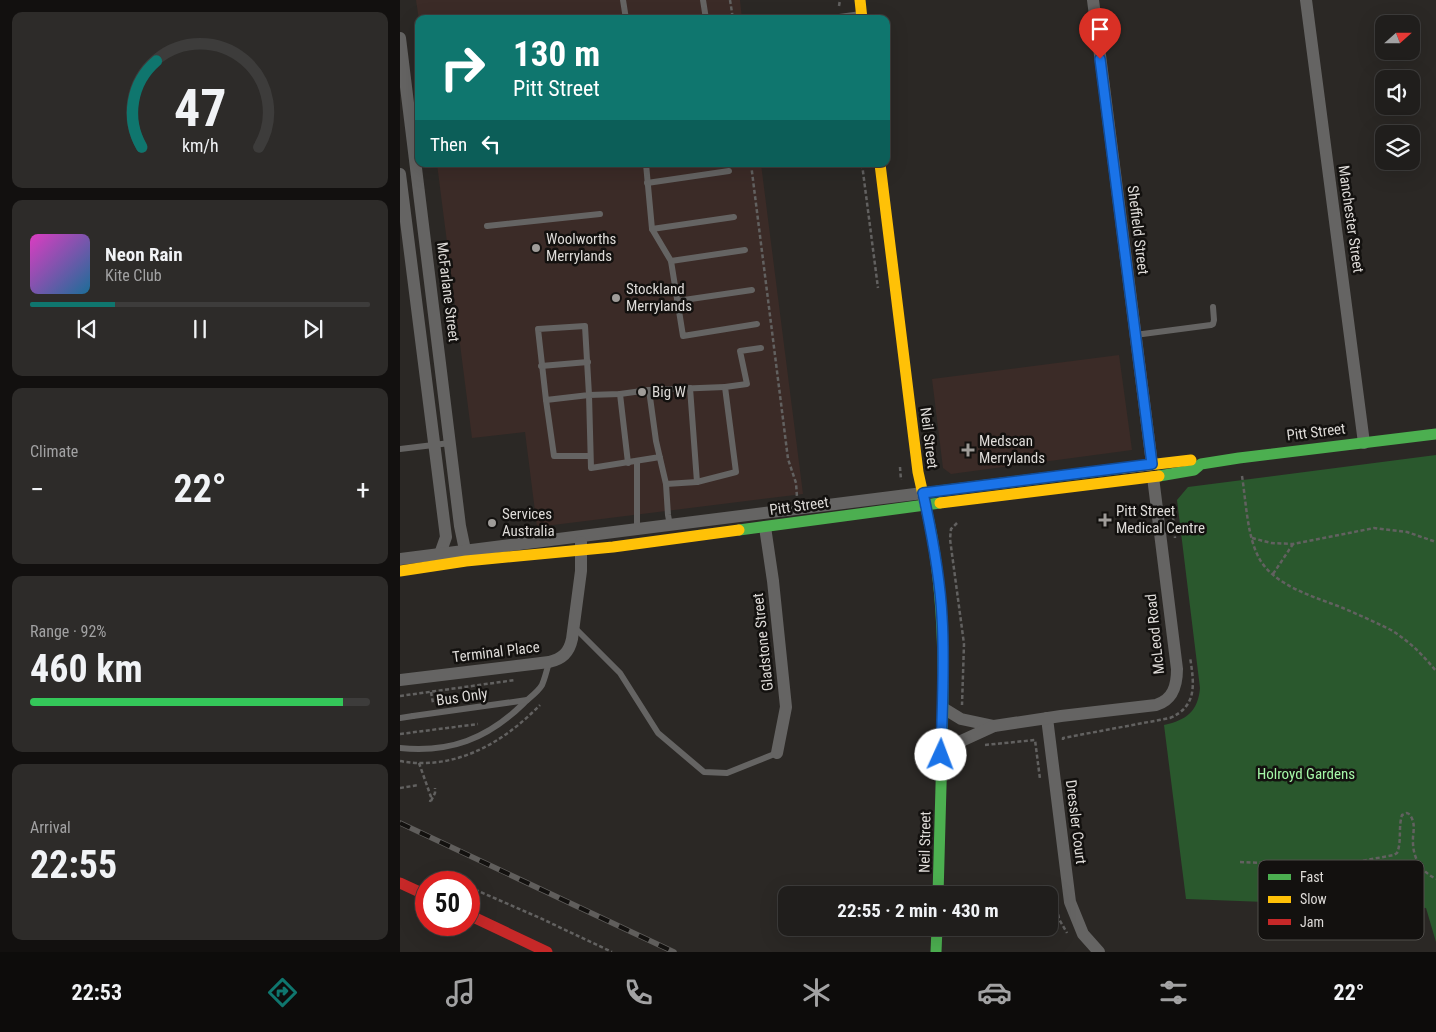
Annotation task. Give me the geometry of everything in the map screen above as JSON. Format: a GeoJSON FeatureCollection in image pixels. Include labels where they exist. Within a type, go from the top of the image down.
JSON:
{"type":"FeatureCollection","features":[{"type":"Feature","properties":{"kind":"main road"},"geometry":{"type":"LineString","coordinates":[[860,0],[862,15]]}},
{"type":"Feature","properties":{"kind":"main road","name":"Neil Street"},"geometry":{"type":"LineString","coordinates":[[880,167],[918,472],[932,532],[942,616],[943,708],[938,886]]}},
{"type":"Feature","properties":{"kind":"main road","name":"Pitt Street"},"geometry":{"type":"LineString","coordinates":[[400,571],[581,544],[765,527],[925,499],[1152,464],[1192,460],[1201,464],[1436,434]]}},
{"type":"Feature","properties":{"kind":"main road","name":"Pitt Street"},"geometry":{"type":"LineString","coordinates":[[925,499],[1153,477],[1194,470],[1201,464]]}},
{"type":"Feature","properties":{"kind":"main road"},"geometry":{"type":"LineString","coordinates":[[400,883],[415,890]]}},
{"type":"Feature","properties":{"kind":"main road"},"geometry":{"type":"LineString","coordinates":[[480,921],[535,949],[547,952]]}},
{"type":"Feature","properties":{"kind":"main road"},"geometry":{"type":"LineString","coordinates":[[936,952],[937,936]]}},
{"type":"Feature","properties":{"kind":"street","name":"Sheffield Street"},"geometry":{"type":"LineString","coordinates":[[1093,0],[1152,464]]}},
{"type":"Feature","properties":{"kind":"street","name":"Manchester Street"},"geometry":{"type":"LineString","coordinates":[[1306,0],[1364,443]]}},
{"type":"Feature","properties":{"kind":"street","name":"McFarlane Street"},"geometry":{"type":"LineString","coordinates":[[400,38],[415,161]]}},
{"type":"Feature","properties":{"kind":"street","name":"McFarlane Street"},"geometry":{"type":"LineString","coordinates":[[416,167],[465,550]]}},
{"type":"Feature","properties":{"kind":"street"},"geometry":{"type":"LineString","coordinates":[[400,174],[403,228],[435,444],[446,537],[440,554]]}},
{"type":"Feature","properties":{"kind":"street","name":"McLeod Road"},"geometry":{"type":"LineString","coordinates":[[941,755],[959,742],[994,726],[1156,705],[1163,703],[1172,694],[1177,678],[1177,669],[1153,477]]}},
{"type":"Feature","properties":{"kind":"street","name":"Pitt Street"},"geometry":{"type":"LineString","coordinates":[[400,559],[465,550],[581,544],[637,530],[670,525],[925,499]]}},
{"type":"Feature","properties":{"kind":"street","name":"Gladstone Street"},"geometry":{"type":"LineString","coordinates":[[765,527],[773,581],[786,707],[776,753]]}},
{"type":"Feature","properties":{"kind":"street","name":"Terminal Place"},"geometry":{"type":"LineString","coordinates":[[400,680],[549,662],[563,657],[570,646],[574,627],[581,571],[581,544]]}},
{"type":"Feature","properties":{"kind":"street","name":"McLeod Road"},"geometry":{"type":"LineString","coordinates":[[943,708],[961,719],[994,726]]}},
{"type":"Feature","properties":{"kind":"street","name":"Dressler Court"},"geometry":{"type":"LineString","coordinates":[[1047,718],[1070,902],[1083,934],[1098,952]]}},
{"type":"Feature","properties":{"kind":"lane"},"geometry":{"type":"LineString","coordinates":[[623,0],[625,15]]}},
{"type":"Feature","properties":{"kind":"lane"},"geometry":{"type":"LineString","coordinates":[[703,0],[705,15]]}},
{"type":"Feature","properties":{"kind":"lane"},"geometry":{"type":"LineString","coordinates":[[646,167],[652,229],[671,261],[682,336],[757,324]]}},
{"type":"Feature","properties":{"kind":"lane"},"geometry":{"type":"LineString","coordinates":[[647,183],[728,171]]}},
{"type":"Feature","properties":{"kind":"lane"},"geometry":{"type":"LineString","coordinates":[[487,226],[600,214]]}},
{"type":"Feature","properties":{"kind":"lane"},"geometry":{"type":"LineString","coordinates":[[652,229],[734,217]]}},
{"type":"Feature","properties":{"kind":"lane"},"geometry":{"type":"LineString","coordinates":[[403,228],[423,226]]}},
{"type":"Feature","properties":{"kind":"lane"},"geometry":{"type":"LineString","coordinates":[[671,261],[745,250]]}},
{"type":"Feature","properties":{"kind":"lane"},"geometry":{"type":"LineString","coordinates":[[676,300],[752,290]]}},
{"type":"Feature","properties":{"kind":"lane"},"geometry":{"type":"LineString","coordinates":[[1135,335],[1211,325],[1214,323],[1213,307]]}},
{"type":"Feature","properties":{"kind":"lane"},"geometry":{"type":"LineString","coordinates":[[590,456],[554,456],[538,329],[585,326],[591,468],[660,457]]}},
{"type":"Feature","properties":{"kind":"lane"},"geometry":{"type":"LineString","coordinates":[[546,400],[649,390],[725,387],[747,384],[740,351],[761,348]]}},
{"type":"Feature","properties":{"kind":"lane"},"geometry":{"type":"LineString","coordinates":[[542,366],[588,362]]}},
{"type":"Feature","properties":{"kind":"lane"},"geometry":{"type":"LineString","coordinates":[[666,484],[698,482],[736,472],[725,387]]}},
{"type":"Feature","properties":{"kind":"lane"},"geometry":{"type":"LineString","coordinates":[[690,388],[698,482]]}},
{"type":"Feature","properties":{"kind":"lane"},"geometry":{"type":"LineString","coordinates":[[649,390],[666,484],[670,525]]}},
{"type":"Feature","properties":{"kind":"lane"},"geometry":{"type":"LineString","coordinates":[[620,394],[628,463]]}},
{"type":"Feature","properties":{"kind":"lane"},"geometry":{"type":"LineString","coordinates":[[400,448],[450,443]]}},
{"type":"Feature","properties":{"kind":"lane"},"geometry":{"type":"LineString","coordinates":[[637,461],[637,530]]}},
{"type":"Feature","properties":{"kind":"lane"},"geometry":{"type":"LineString","coordinates":[[574,627],[620,673],[658,733],[704,772],[727,773],[776,753]]}},
{"type":"Feature","properties":{"kind":"lane"},"geometry":{"type":"LineString","coordinates":[[400,748],[431,749],[468,742],[497,726],[510,717],[541,686],[549,662]]}},
{"type":"Feature","properties":{"kind":"lane","name":"Bus Only"},"geometry":{"type":"LineString","coordinates":[[400,718],[527,700]]}},
{"type":"Feature","properties":{"kind":"path"},"geometry":{"type":"LineString","coordinates":[[730,0],[732,15]]}},
{"type":"Feature","properties":{"kind":"path"},"geometry":{"type":"LineString","coordinates":[[839,6],[840,0]]}},
{"type":"Feature","properties":{"kind":"path"},"geometry":{"type":"LineString","coordinates":[[751,167],[788,459],[796,483],[797,499]]}},
{"type":"Feature","properties":{"kind":"path"},"geometry":{"type":"LineString","coordinates":[[1242,476],[1252,538],[1259,559],[1265,568],[1292,588],[1366,617],[1392,631],[1414,647],[1436,671]]}},
{"type":"Feature","properties":{"kind":"path"},"geometry":{"type":"LineString","coordinates":[[950,529],[957,523]]}},
{"type":"Feature","properties":{"kind":"path"},"geometry":{"type":"LineString","coordinates":[[1252,538],[1271,543],[1293,544],[1374,528],[1407,532],[1436,542]]}},
{"type":"Feature","properties":{"kind":"path"},"geometry":{"type":"LineString","coordinates":[[1273,574],[1293,544]]}},
{"type":"Feature","properties":{"kind":"path"},"geometry":{"type":"LineString","coordinates":[[400,696],[513,681],[520,678]]}},
{"type":"Feature","properties":{"kind":"path"},"geometry":{"type":"LineString","coordinates":[[400,734],[482,724]]}},
{"type":"Feature","properties":{"kind":"path"},"geometry":{"type":"LineString","coordinates":[[978,746],[1035,740]]}},
{"type":"Feature","properties":{"kind":"path"},"geometry":{"type":"LineString","coordinates":[[419,763],[431,797],[430,802],[435,793],[435,788]]}},
{"type":"Feature","properties":{"kind":"path"},"geometry":{"type":"LineString","coordinates":[[400,788],[419,785]]}},
{"type":"Feature","properties":{"kind":"path"},"geometry":{"type":"LineString","coordinates":[[1367,860],[1397,853],[1400,848],[1400,822],[1402,815],[1407,812],[1413,820],[1413,846],[1417,860]]}},
{"type":"Feature","properties":{"kind":"path"},"geometry":{"type":"LineString","coordinates":[[1240,862],[1258,863]]}},
{"type":"Feature","properties":{"kind":"path"},"geometry":{"type":"LineString","coordinates":[[1424,872],[1436,879]]}},
{"type":"Feature","properties":{"kind":"path"},"geometry":{"type":"LineString","coordinates":[[480,892],[612,952]]}},
{"type":"Feature","properties":{"kind":"shaded area"},"geometry":{"type":"Polygon","coordinates":[[[416,0],[740,0],[742,15],[418,15],[416,0]]]}},
{"type":"Feature","properties":{"kind":"shaded area","name":"Stockland Merrylands"},"geometry":{"type":"Polygon","coordinates":[[[437,167],[761,167],[803,494],[537,527],[525,432],[472,438],[437,167]]]}},
{"type":"Feature","properties":{"kind":"shaded area"},"geometry":{"type":"Polygon","coordinates":[[[1119,355],[1132,450],[951,474],[943,468],[932,379],[1119,355]]]}},
{"type":"Feature","properties":{"kind":"green space","name":"Holroyd Gardens"},"geometry":{"type":"Polygon","coordinates":[[[1436,455],[1436,942],[1426,908],[1424,908],[1424,860],[1258,860],[1258,902],[1186,899],[1164,725],[1179,720],[1190,713],[1197,703],[1200,688],[1177,500],[1188,487],[1436,455]]]}},
{"type":"Feature","properties":{"kind":"railway"},"geometry":{"type":"LineString","coordinates":[[400,823],[674,952]]}},
{"type":"Feature","properties":{"kind":"traffic: fast"},"geometry":{"type":"LineString","coordinates":[[1159,476],[1194,470],[1201,464],[1239,458],[1436,434]]}},
{"type":"Feature","properties":{"kind":"traffic: fast"},"geometry":{"type":"LineString","coordinates":[[923,493],[1123,468]]}},
{"type":"Feature","properties":{"kind":"traffic: fast"},"geometry":{"type":"LineString","coordinates":[[739,530],[940,503]]}},
{"type":"Feature","properties":{"kind":"traffic: fast"},"geometry":{"type":"LineString","coordinates":[[926,508],[937,568],[943,659],[938,886]]}},
{"type":"Feature","properties":{"kind":"traffic: fast"},"geometry":{"type":"LineString","coordinates":[[936,952],[937,936]]}},
{"type":"Feature","properties":{"kind":"traffic: slow"},"geometry":{"type":"LineString","coordinates":[[860,0],[862,15]]}},
{"type":"Feature","properties":{"kind":"traffic: slow"},"geometry":{"type":"LineString","coordinates":[[880,167],[918,472],[926,508]]}},
{"type":"Feature","properties":{"kind":"traffic: slow"},"geometry":{"type":"LineString","coordinates":[[1123,468],[1191,460]]}},
{"type":"Feature","properties":{"kind":"traffic: slow"},"geometry":{"type":"LineString","coordinates":[[940,503],[1159,476]]}},
{"type":"Feature","properties":{"kind":"traffic: slow"},"geometry":{"type":"LineString","coordinates":[[400,571],[466,561],[613,547],[739,530]]}},
{"type":"Feature","properties":{"kind":"traffic: jam"},"geometry":{"type":"LineString","coordinates":[[400,883],[415,890]]}},
{"type":"Feature","properties":{"kind":"traffic: jam"},"geometry":{"type":"LineString","coordinates":[[480,920],[547,952]]}},
{"type":"Feature","properties":{"kind":"place","name":"Woolworths Merrylands"},"geometry":{"type":"Point","coordinates":[536,248]}},
{"type":"Feature","properties":{"kind":"place","name":"Stockland Merrylands"},"geometry":{"type":"Point","coordinates":[616,298]}},
{"type":"Feature","properties":{"kind":"place","name":"Big W"},"geometry":{"type":"Point","coordinates":[642,392]}},
{"type":"Feature","properties":{"kind":"place","name":"Medscan Merrylands"},"geometry":{"type":"Point","coordinates":[968,450]}},
{"type":"Feature","properties":{"kind":"place","name":"Pitt Street Medical Centre"},"geometry":{"type":"Point","coordinates":[1105,520]}},
{"type":"Feature","properties":{"kind":"place","name":"Services Australia"},"geometry":{"type":"Point","coordinates":[492,523]}},
{"type":"Feature","properties":{"kind":"route"},"geometry":{"type":"LineString","coordinates":[[941,755],[943,708],[942,616],[932,532],[923,493],[1152,464],[1100,59]]}}]}
